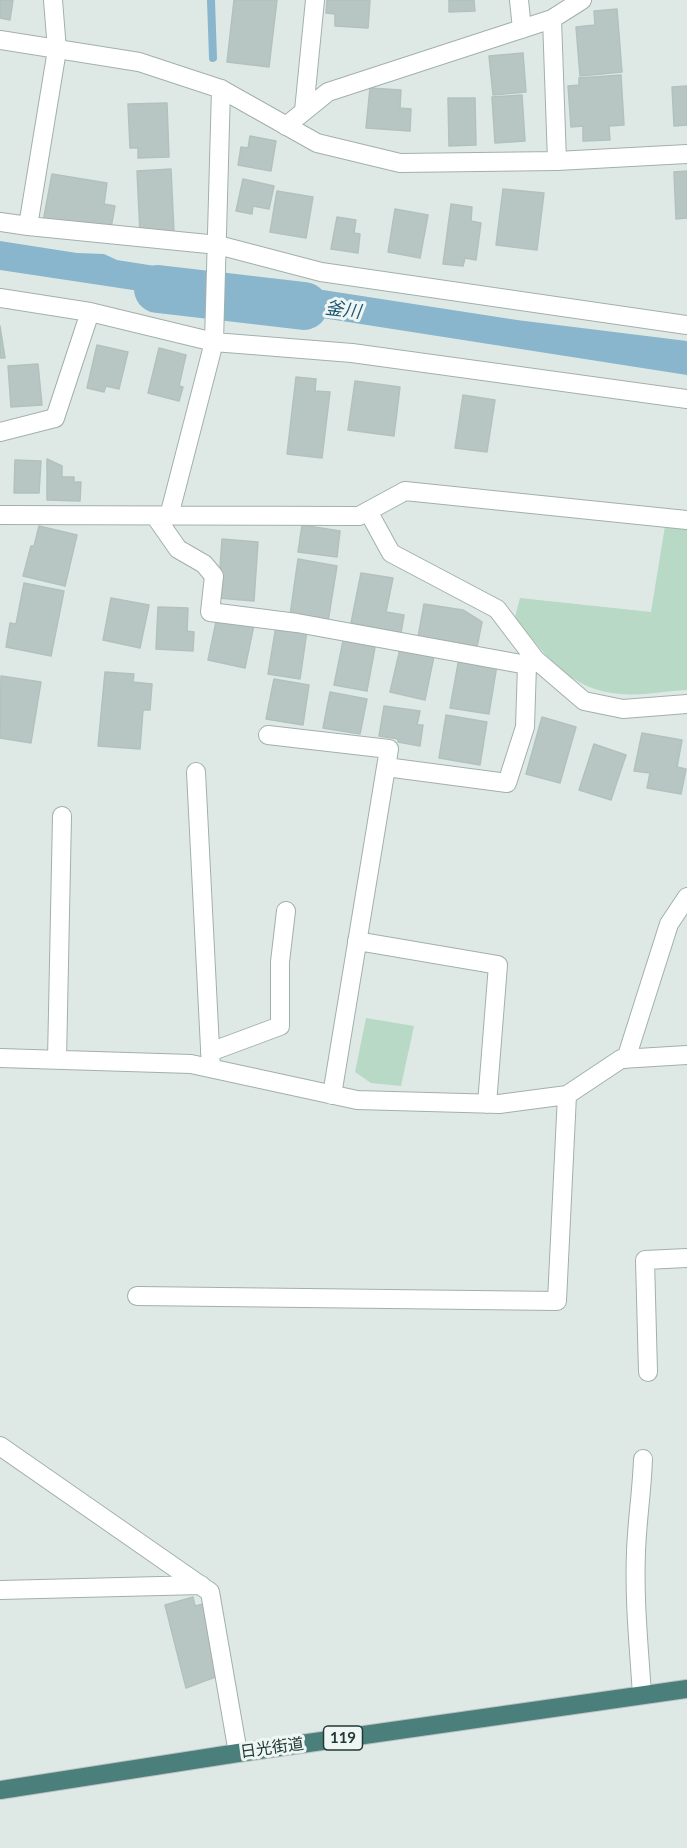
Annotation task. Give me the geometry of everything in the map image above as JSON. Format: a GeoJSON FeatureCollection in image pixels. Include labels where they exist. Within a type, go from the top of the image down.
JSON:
{"type":"FeatureCollection","features":[{"type":"Feature","properties":{"kind":"highway","name":"日光街道"},"geometry":{"type":"LineString","coordinates":[[0,1790],[238,1753],[687,1689]]}},
{"type":"Feature","properties":{"kind":"street"},"geometry":{"type":"LineString","coordinates":[[28,226],[57,50],[53,0]]}},
{"type":"Feature","properties":{"kind":"street"},"geometry":{"type":"LineString","coordinates":[[304,111],[315,0]]}},
{"type":"Feature","properties":{"kind":"street"},"geometry":{"type":"LineString","coordinates":[[519,0],[522,29]]}},
{"type":"Feature","properties":{"kind":"street"},"geometry":{"type":"LineString","coordinates":[[286,126],[328,92],[552,19],[582,0]]}},
{"type":"Feature","properties":{"kind":"street"},"geometry":{"type":"LineString","coordinates":[[552,19],[557,161]]}},
{"type":"Feature","properties":{"kind":"street"},"geometry":{"type":"LineString","coordinates":[[0,40],[139,62],[221,89],[317,143],[400,163],[557,161],[687,154]]}},
{"type":"Feature","properties":{"kind":"street"},"geometry":{"type":"LineString","coordinates":[[221,89],[214,342],[162,516],[178,549],[204,564],[214,576],[210,612],[297,623],[531,662]]}},
{"type":"Feature","properties":{"kind":"street"},"geometry":{"type":"LineString","coordinates":[[0,222],[218,245],[321,272],[687,325]]}},
{"type":"Feature","properties":{"kind":"street"},"geometry":{"type":"LineString","coordinates":[[0,298],[90,312],[214,342],[352,353],[687,399]]}},
{"type":"Feature","properties":{"kind":"street"},"geometry":{"type":"LineString","coordinates":[[0,432],[55,418],[90,312]]}},
{"type":"Feature","properties":{"kind":"street"},"geometry":{"type":"LineString","coordinates":[[0,515],[358,516],[405,491],[687,520]]}},
{"type":"Feature","properties":{"kind":"street"},"geometry":{"type":"LineString","coordinates":[[368,511],[391,554],[497,609],[531,662],[584,701],[623,709],[687,704]]}},
{"type":"Feature","properties":{"kind":"street"},"geometry":{"type":"LineString","coordinates":[[386,767],[507,783],[525,727],[531,662]]}},
{"type":"Feature","properties":{"kind":"street"},"geometry":{"type":"LineString","coordinates":[[268,735],[389,749],[332,1095]]}},
{"type":"Feature","properties":{"kind":"street"},"geometry":{"type":"LineString","coordinates":[[196,771],[211,1060]]}},
{"type":"Feature","properties":{"kind":"street"},"geometry":{"type":"LineString","coordinates":[[57,1060],[62,816]]}},
{"type":"Feature","properties":{"kind":"street"},"geometry":{"type":"LineString","coordinates":[[626,1059],[669,924],[687,897]]}},
{"type":"Feature","properties":{"kind":"street"},"geometry":{"type":"LineString","coordinates":[[0,1058],[191,1064],[211,1060],[280,1026],[280,962],[285,911]]}},
{"type":"Feature","properties":{"kind":"street"},"geometry":{"type":"LineString","coordinates":[[357,941],[498,965],[487,1104]]}},
{"type":"Feature","properties":{"kind":"street"},"geometry":{"type":"LineString","coordinates":[[211,1060],[357,1100],[499,1104],[567,1095],[621,1059],[687,1054]]}},
{"type":"Feature","properties":{"kind":"street"},"geometry":{"type":"LineString","coordinates":[[137,1296],[557,1301],[567,1095]]}},
{"type":"Feature","properties":{"kind":"street"},"geometry":{"type":"LineString","coordinates":[[648,1372],[645,1260],[687,1258]]}},
{"type":"Feature","properties":{"kind":"street"},"geometry":{"type":"LineString","coordinates":[[0,1446],[210,1592],[238,1753]]}},
{"type":"Feature","properties":{"kind":"street"},"geometry":{"type":"LineString","coordinates":[[642,1695],[636,1605],[636,1561],[643,1459]]}},
{"type":"Feature","properties":{"kind":"street"},"geometry":{"type":"LineString","coordinates":[[0,1590],[201,1585]]}},
{"type":"Feature","properties":{"kind":"green space"},"geometry":{"type":"Polygon","coordinates":[[[665,526],[687,528],[687,690],[621,694],[587,686],[573,678],[548,657],[515,617],[520,598],[651,612],[665,526]]]}},
{"type":"Feature","properties":{"kind":"green space"},"geometry":{"type":"Polygon","coordinates":[[[366,1018],[414,1026],[401,1086],[371,1083],[355,1072],[366,1018]]]}},
{"type":"Feature","properties":{"kind":"water"},"geometry":{"type":"Polygon","coordinates":[[[0,241],[77,253],[104,254],[117,260],[206,274],[206,301],[0,270],[0,241]]]}},
{"type":"Feature","properties":{"kind":"water"},"geometry":{"type":"Polygon","coordinates":[[[239,277],[517,320],[687,341],[687,375],[239,305],[239,277]]]}},
{"type":"Feature","properties":{"kind":"building"},"geometry":{"type":"Polygon","coordinates":[[[0,0],[13,0],[10,20],[0,18],[0,0]]]}},
{"type":"Feature","properties":{"kind":"building"},"geometry":{"type":"Polygon","coordinates":[[[234,0],[277,0],[269,67],[227,62],[234,0]]]}},
{"type":"Feature","properties":{"kind":"building"},"geometry":{"type":"Polygon","coordinates":[[[327,0],[370,0],[368,28],[335,26],[335,14],[326,13],[327,0]]]}},
{"type":"Feature","properties":{"kind":"building"},"geometry":{"type":"Polygon","coordinates":[[[449,0],[474,0],[475,11],[449,12],[449,0]]]}},
{"type":"Feature","properties":{"kind":"building"},"geometry":{"type":"Polygon","coordinates":[[[617,9],[622,72],[580,76],[576,27],[595,25],[594,11],[617,9]]]}},
{"type":"Feature","properties":{"kind":"building"},"geometry":{"type":"Polygon","coordinates":[[[523,53],[526,92],[493,95],[489,56],[523,53]]]}},
{"type":"Feature","properties":{"kind":"building"},"geometry":{"type":"Polygon","coordinates":[[[621,75],[624,125],[609,126],[610,140],[583,141],[583,126],[571,127],[568,86],[579,85],[579,78],[621,75]]]}},
{"type":"Feature","properties":{"kind":"building"},"geometry":{"type":"Polygon","coordinates":[[[687,86],[687,125],[674,126],[672,87],[687,86]]]}},
{"type":"Feature","properties":{"kind":"building"},"geometry":{"type":"Polygon","coordinates":[[[370,88],[401,90],[400,108],[411,109],[410,131],[366,128],[370,88]]]}},
{"type":"Feature","properties":{"kind":"building"},"geometry":{"type":"Polygon","coordinates":[[[522,95],[525,141],[495,143],[492,97],[522,95]]]}},
{"type":"Feature","properties":{"kind":"building"},"geometry":{"type":"Polygon","coordinates":[[[448,98],[475,98],[476,145],[449,146],[448,98]]]}},
{"type":"Feature","properties":{"kind":"building"},"geometry":{"type":"Polygon","coordinates":[[[167,103],[169,157],[138,158],[138,148],[130,148],[128,104],[167,103]]]}},
{"type":"Feature","properties":{"kind":"building"},"geometry":{"type":"Polygon","coordinates":[[[250,136],[276,141],[271,171],[238,165],[241,147],[248,148],[250,136]]]}},
{"type":"Feature","properties":{"kind":"building"},"geometry":{"type":"Polygon","coordinates":[[[171,169],[174,232],[140,234],[137,171],[171,169]]]}},
{"type":"Feature","properties":{"kind":"building"},"geometry":{"type":"Polygon","coordinates":[[[687,171],[687,218],[676,219],[674,172],[687,171]]]}},
{"type":"Feature","properties":{"kind":"building"},"geometry":{"type":"Polygon","coordinates":[[[52,174],[107,183],[104,204],[115,206],[110,233],[43,222],[52,174]]]}},
{"type":"Feature","properties":{"kind":"building"},"geometry":{"type":"Polygon","coordinates":[[[243,179],[274,186],[269,209],[253,206],[252,214],[236,211],[243,179]]]}},
{"type":"Feature","properties":{"kind":"building"},"geometry":{"type":"Polygon","coordinates":[[[503,189],[544,193],[537,250],[496,245],[503,189]]]}},
{"type":"Feature","properties":{"kind":"building"},"geometry":{"type":"Polygon","coordinates":[[[277,191],[313,197],[306,238],[270,232],[277,191]]]}},
{"type":"Feature","properties":{"kind":"building"},"geometry":{"type":"Polygon","coordinates":[[[451,204],[472,207],[471,221],[481,223],[476,260],[465,258],[463,266],[443,264],[451,204]]]}},
{"type":"Feature","properties":{"kind":"building"},"geometry":{"type":"Polygon","coordinates":[[[395,209],[428,215],[420,258],[388,252],[395,209]]]}},
{"type":"Feature","properties":{"kind":"building"},"geometry":{"type":"Polygon","coordinates":[[[337,217],[356,220],[354,233],[360,234],[358,253],[331,249],[337,217]]]}},
{"type":"Feature","properties":{"kind":"building"},"geometry":{"type":"Polygon","coordinates":[[[0,326],[5,358],[0,358],[0,326]]]}},
{"type":"Feature","properties":{"kind":"building"},"geometry":{"type":"Polygon","coordinates":[[[97,345],[128,352],[119,389],[106,386],[104,392],[87,388],[97,345]]]}},
{"type":"Feature","properties":{"kind":"building"},"geometry":{"type":"Polygon","coordinates":[[[159,348],[186,355],[179,386],[183,387],[179,401],[148,393],[159,348]]]}},
{"type":"Feature","properties":{"kind":"building"},"geometry":{"type":"Polygon","coordinates":[[[38,364],[42,405],[11,407],[8,366],[38,364]]]}},
{"type":"Feature","properties":{"kind":"building"},"geometry":{"type":"Polygon","coordinates":[[[296,377],[316,379],[315,391],[330,392],[322,458],[287,454],[296,377]]]}},
{"type":"Feature","properties":{"kind":"building"},"geometry":{"type":"Polygon","coordinates":[[[355,381],[400,387],[394,436],[348,430],[355,381]]]}},
{"type":"Feature","properties":{"kind":"building"},"geometry":{"type":"Polygon","coordinates":[[[463,395],[495,400],[487,452],[455,448],[463,395]]]}},
{"type":"Feature","properties":{"kind":"building"},"geometry":{"type":"Polygon","coordinates":[[[47,459],[62,466],[62,477],[74,477],[74,482],[81,482],[80,501],[47,500],[47,459]]]}},
{"type":"Feature","properties":{"kind":"building"},"geometry":{"type":"Polygon","coordinates":[[[15,460],[41,461],[39,493],[14,493],[15,460]]]}},
{"type":"Feature","properties":{"kind":"building"},"geometry":{"type":"Polygon","coordinates":[[[302,525],[340,531],[337,557],[298,552],[302,525]]]}},
{"type":"Feature","properties":{"kind":"building"},"geometry":{"type":"Polygon","coordinates":[[[39,526],[77,535],[65,586],[23,576],[39,526]]]}},
{"type":"Feature","properties":{"kind":"building"},"geometry":{"type":"Polygon","coordinates":[[[222,539],[258,542],[254,601],[218,598],[222,539]]]}},
{"type":"Feature","properties":{"kind":"building"},"geometry":{"type":"Polygon","coordinates":[[[298,559],[337,566],[328,622],[290,615],[298,559]]]}},
{"type":"Feature","properties":{"kind":"building"},"geometry":{"type":"Polygon","coordinates":[[[361,573],[393,578],[386,612],[404,615],[401,633],[351,623],[361,573]]]}},
{"type":"Feature","properties":{"kind":"building"},"geometry":{"type":"Polygon","coordinates":[[[24,583],[64,591],[51,656],[6,647],[10,623],[16,624],[24,583]]]}},
{"type":"Feature","properties":{"kind":"building"},"geometry":{"type":"Polygon","coordinates":[[[111,598],[149,605],[140,648],[103,640],[111,598]]]}},
{"type":"Feature","properties":{"kind":"building"},"geometry":{"type":"Polygon","coordinates":[[[424,604],[463,610],[482,622],[477,647],[418,637],[424,604]]]}},
{"type":"Feature","properties":{"kind":"building"},"geometry":{"type":"Polygon","coordinates":[[[158,607],[188,608],[187,631],[194,632],[193,651],[156,649],[158,607]]]}},
{"type":"Feature","properties":{"kind":"building"},"geometry":{"type":"Polygon","coordinates":[[[217,617],[254,625],[245,668],[208,660],[217,617]]]}},
{"type":"Feature","properties":{"kind":"building"},"geometry":{"type":"Polygon","coordinates":[[[276,626],[307,631],[300,679],[268,674],[276,626]]]}},
{"type":"Feature","properties":{"kind":"building"},"geometry":{"type":"Polygon","coordinates":[[[343,641],[375,647],[367,691],[334,685],[343,641]]]}},
{"type":"Feature","properties":{"kind":"building"},"geometry":{"type":"Polygon","coordinates":[[[400,649],[434,656],[425,700],[390,692],[400,649]]]}},
{"type":"Feature","properties":{"kind":"building"},"geometry":{"type":"Polygon","coordinates":[[[459,658],[497,665],[489,714],[450,708],[459,658]]]}},
{"type":"Feature","properties":{"kind":"building"},"geometry":{"type":"Polygon","coordinates":[[[105,672],[134,674],[133,682],[152,684],[150,710],[143,710],[140,749],[98,746],[105,672]]]}},
{"type":"Feature","properties":{"kind":"building"},"geometry":{"type":"Polygon","coordinates":[[[1,676],[41,682],[31,743],[0,738],[1,676]]]}},
{"type":"Feature","properties":{"kind":"building"},"geometry":{"type":"Polygon","coordinates":[[[274,679],[309,685],[303,725],[266,719],[274,679]]]}},
{"type":"Feature","properties":{"kind":"building"},"geometry":{"type":"Polygon","coordinates":[[[330,692],[367,699],[360,734],[323,728],[330,692]]]}},
{"type":"Feature","properties":{"kind":"building"},"geometry":{"type":"Polygon","coordinates":[[[384,706],[420,711],[417,725],[423,725],[420,746],[379,736],[384,706]]]}},
{"type":"Feature","properties":{"kind":"building"},"geometry":{"type":"Polygon","coordinates":[[[446,715],[487,722],[480,765],[439,758],[446,715]]]}},
{"type":"Feature","properties":{"kind":"building"},"geometry":{"type":"Polygon","coordinates":[[[542,717],[576,727],[560,783],[526,774],[542,717]]]}},
{"type":"Feature","properties":{"kind":"building"},"geometry":{"type":"Polygon","coordinates":[[[642,733],[682,740],[677,767],[686,769],[681,794],[647,788],[650,773],[634,771],[642,733]]]}},
{"type":"Feature","properties":{"kind":"building"},"geometry":{"type":"Polygon","coordinates":[[[594,744],[626,755],[611,800],[579,790],[594,744]]]}},
{"type":"Feature","properties":{"kind":"building"},"geometry":{"type":"Polygon","coordinates":[[[193,1597],[195,1606],[203,1604],[218,1676],[186,1688],[165,1605],[193,1597]]]}},
{"type":"Feature","properties":{"kind":"waterway"},"geometry":{"type":"LineString","coordinates":[[211,0],[213,58]]}},
{"type":"Feature","properties":{"kind":"waterway","name":"釜川"},"geometry":{"type":"LineString","coordinates":[[158,289],[304,306]]}}]}
